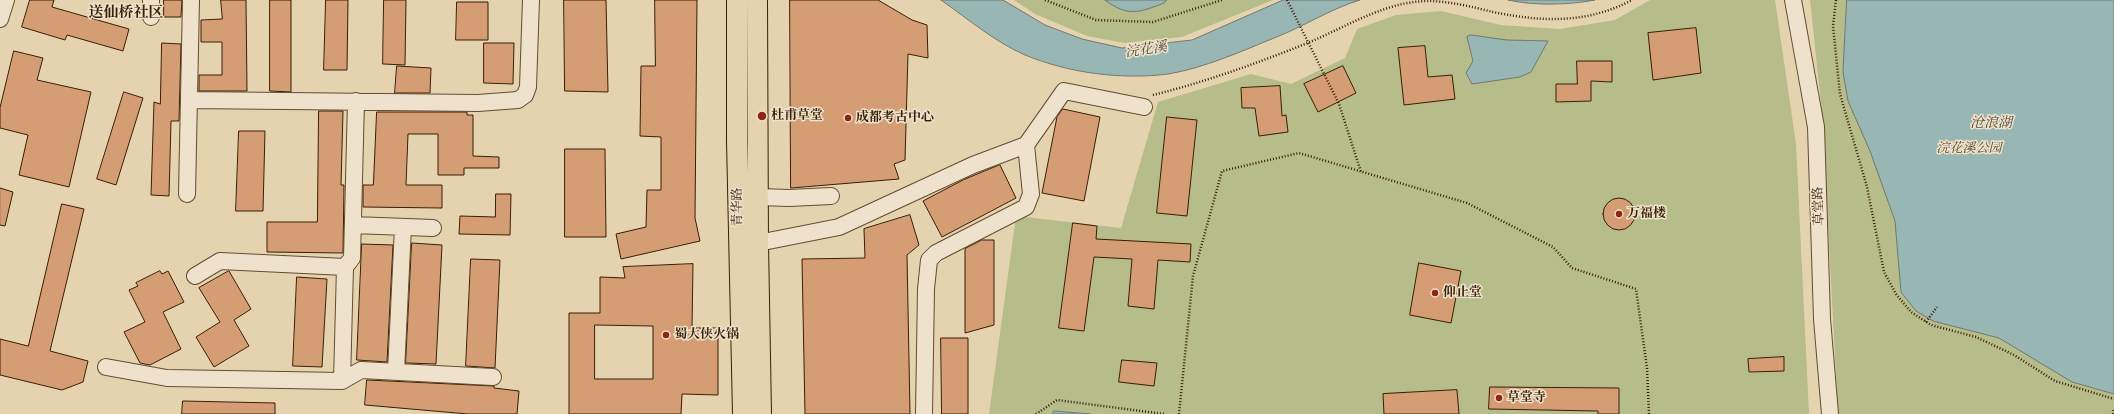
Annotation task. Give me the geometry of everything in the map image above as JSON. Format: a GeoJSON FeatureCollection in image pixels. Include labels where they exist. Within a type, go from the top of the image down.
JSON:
{"type":"FeatureCollection","features":[{"type":"Feature","properties":{"kind":"main road","name":"青华路"},"geometry":{"type":"LineString","coordinates":[[737,0],[737,141],[743,414]]}},
{"type":"Feature","properties":{"kind":"main road","name":"青华路"},"geometry":{"type":"LineString","coordinates":[[757,0],[758,243],[761,414]]}},
{"type":"Feature","properties":{"kind":"street"},"geometry":{"type":"LineString","coordinates":[[0,19],[6,0]]}},
{"type":"Feature","properties":{"kind":"street"},"geometry":{"type":"LineString","coordinates":[[151,0],[151,17]]}},
{"type":"Feature","properties":{"kind":"street"},"geometry":{"type":"LineString","coordinates":[[187,194],[191,0]]}},
{"type":"Feature","properties":{"kind":"street"},"geometry":{"type":"LineString","coordinates":[[189,100],[478,103],[518,100],[525,95],[528,87],[531,0]]}},
{"type":"Feature","properties":{"kind":"street","name":"草堂路"},"geometry":{"type":"LineString","coordinates":[[1793,0],[1816,127],[1822,319],[1830,414]]}},
{"type":"Feature","properties":{"kind":"street"},"geometry":{"type":"LineString","coordinates":[[758,243],[839,227],[973,166],[1026,145],[1064,91],[1147,101]]}},
{"type":"Feature","properties":{"kind":"street"},"geometry":{"type":"LineString","coordinates":[[342,380],[346,267],[352,258],[356,102]]}},
{"type":"Feature","properties":{"kind":"street"},"geometry":{"type":"LineString","coordinates":[[924,414],[926,289],[929,260],[936,253],[1026,207],[1031,194],[1026,145]]}},
{"type":"Feature","properties":{"kind":"street"},"geometry":{"type":"LineString","coordinates":[[758,197],[789,198],[831,196]]}},
{"type":"Feature","properties":{"kind":"street"},"geometry":{"type":"LineString","coordinates":[[353,225],[433,228]]}},
{"type":"Feature","properties":{"kind":"street"},"geometry":{"type":"LineString","coordinates":[[396,372],[403,227]]}},
{"type":"Feature","properties":{"kind":"street"},"geometry":{"type":"LineString","coordinates":[[195,276],[220,260],[346,267]]}},
{"type":"Feature","properties":{"kind":"street"},"geometry":{"type":"LineString","coordinates":[[106,367],[167,378],[342,380],[361,370],[493,378]]}},
{"type":"Feature","properties":{"kind":"path"},"geometry":{"type":"LineString","coordinates":[[1045,0],[1096,20],[1153,22],[1222,0]]}},
{"type":"Feature","properties":{"kind":"path"},"geometry":{"type":"LineString","coordinates":[[1287,0],[1307,43],[1339,104],[1361,172]]}},
{"type":"Feature","properties":{"kind":"path"},"geometry":{"type":"LineString","coordinates":[[1147,101],[1248,67],[1307,43],[1366,16],[1397,5],[1428,1],[1544,20],[1579,18],[1612,10],[1632,0]]}},
{"type":"Feature","properties":{"kind":"path"},"geometry":{"type":"LineString","coordinates":[[1836,0],[1832,26],[1840,94],[1867,188],[1884,272],[1896,294],[1911,312],[1931,325],[1976,337],[2014,355],[2055,382],[2114,400]]}},
{"type":"Feature","properties":{"kind":"path"},"geometry":{"type":"LineString","coordinates":[[1179,414],[1193,276],[1222,171],[1299,153],[1466,203],[1553,247],[1572,268],[1636,289],[1647,368],[1649,414]]}},
{"type":"Feature","properties":{"kind":"path"},"geometry":{"type":"LineString","coordinates":[[1926,322],[1937,307]]}},
{"type":"Feature","properties":{"kind":"path"},"geometry":{"type":"LineString","coordinates":[[1036,414],[1057,400],[1164,414]]}},
{"type":"Feature","properties":{"kind":"path"},"geometry":{"type":"LineString","coordinates":[[2113,414],[2114,410]]}},
{"type":"Feature","properties":{"kind":"green space"},"geometry":{"type":"Polygon","coordinates":[[[1014,0],[1273,0],[1182,37],[1124,43],[1087,36],[1035,14],[1014,0]]]}},
{"type":"Feature","properties":{"kind":"green space"},"geometry":{"type":"Polygon","coordinates":[[[1650,0],[1775,0],[1796,144],[1809,414],[989,414],[1016,216],[1121,228],[1158,102],[1251,74],[1291,84],[1345,58],[1357,29],[1396,15],[1441,11],[1501,25],[1560,29],[1615,20],[1650,0]]]}},
{"type":"Feature","properties":{"kind":"green space","name":"沧浪湖"},"geometry":{"type":"Polygon","coordinates":[[[1810,0],[2114,0],[2114,414],[1838,414],[1822,113],[1810,0]]]}},
{"type":"Feature","properties":{"kind":"water","name":"浣花溪"},"geometry":{"type":"Polygon","coordinates":[[[941,0],[1003,0],[1045,25],[1082,39],[1122,48],[1192,40],[1283,0],[1360,0],[1338,8],[1285,34],[1208,64],[1168,74],[1132,76],[1095,74],[1077,71],[1025,55],[992,37],[941,0]]]}},
{"type":"Feature","properties":{"kind":"water"},"geometry":{"type":"Polygon","coordinates":[[[1105,0],[1167,0],[1164,3],[1147,9],[1133,12],[1120,9],[1105,0]]]}},
{"type":"Feature","properties":{"kind":"water"},"geometry":{"type":"Polygon","coordinates":[[[1508,0],[1595,0],[1552,4],[1508,0]]]}},
{"type":"Feature","properties":{"kind":"water","name":"沧浪湖"},"geometry":{"type":"Polygon","coordinates":[[[1847,0],[2114,0],[2114,394],[2072,382],[1999,338],[1933,321],[1916,311],[1901,292],[1895,221],[1870,151],[1848,101],[1843,72],[1847,0]]]}},
{"type":"Feature","properties":{"kind":"water"},"geometry":{"type":"Polygon","coordinates":[[[1471,35],[1507,40],[1548,41],[1531,72],[1520,77],[1472,84],[1466,73],[1473,61],[1467,37],[1471,35]]]}},
{"type":"Feature","properties":{"kind":"water"},"geometry":{"type":"Polygon","coordinates":[[[1054,411],[1091,414],[1053,414],[1054,411]]]}},
{"type":"Feature","properties":{"kind":"building"},"geometry":{"type":"Polygon","coordinates":[[[30,0],[54,0],[52,7],[129,29],[123,51],[67,35],[65,40],[22,27],[30,0]]]}},
{"type":"Feature","properties":{"kind":"building"},"geometry":{"type":"Polygon","coordinates":[[[164,0],[182,0],[181,17],[164,17],[164,0]]]}},
{"type":"Feature","properties":{"kind":"building"},"geometry":{"type":"Polygon","coordinates":[[[221,0],[246,0],[247,91],[199,91],[199,75],[222,75],[222,42],[201,42],[201,20],[222,19],[221,0]]]}},
{"type":"Feature","properties":{"kind":"building"},"geometry":{"type":"Polygon","coordinates":[[[270,0],[291,0],[291,92],[270,91],[270,0]]]}},
{"type":"Feature","properties":{"kind":"building"},"geometry":{"type":"Polygon","coordinates":[[[326,0],[348,0],[347,70],[324,70],[326,0]]]}},
{"type":"Feature","properties":{"kind":"building"},"geometry":{"type":"Polygon","coordinates":[[[384,0],[406,0],[405,65],[383,64],[384,0]]]}},
{"type":"Feature","properties":{"kind":"building"},"geometry":{"type":"Polygon","coordinates":[[[564,0],[606,0],[608,92],[565,91],[564,0]]]}},
{"type":"Feature","properties":{"kind":"building"},"geometry":{"type":"Polygon","coordinates":[[[655,0],[697,0],[695,218],[700,241],[621,259],[616,234],[646,227],[647,190],[661,190],[661,137],[640,136],[641,66],[655,66],[655,0]]]}},
{"type":"Feature","properties":{"kind":"building","name":"成都考古中心"},"geometry":{"type":"Polygon","coordinates":[[[790,0],[878,0],[912,20],[927,25],[928,58],[908,54],[905,160],[894,164],[899,179],[791,188],[790,0]]]}},
{"type":"Feature","properties":{"kind":"building"},"geometry":{"type":"Polygon","coordinates":[[[457,2],[488,2],[488,40],[456,40],[457,2]]]}},
{"type":"Feature","properties":{"kind":"building"},"geometry":{"type":"Polygon","coordinates":[[[1696,28],[1701,73],[1653,80],[1648,33],[1696,28]]]}},
{"type":"Feature","properties":{"kind":"building"},"geometry":{"type":"Polygon","coordinates":[[[162,43],[181,44],[179,121],[171,121],[169,196],[151,195],[154,102],[160,104],[162,43]]]}},
{"type":"Feature","properties":{"kind":"building"},"geometry":{"type":"Polygon","coordinates":[[[484,43],[514,43],[513,84],[484,83],[484,43]]]}},
{"type":"Feature","properties":{"kind":"building"},"geometry":{"type":"Polygon","coordinates":[[[1425,46],[1428,77],[1452,75],[1455,99],[1404,105],[1398,48],[1425,46]]]}},
{"type":"Feature","properties":{"kind":"building"},"geometry":{"type":"Polygon","coordinates":[[[14,51],[43,58],[37,80],[91,92],[69,187],[19,175],[28,135],[0,128],[0,108],[14,51]]]}},
{"type":"Feature","properties":{"kind":"building"},"geometry":{"type":"Polygon","coordinates":[[[1577,61],[1612,61],[1612,82],[1591,81],[1591,101],[1556,102],[1556,84],[1577,84],[1577,61]]]}},
{"type":"Feature","properties":{"kind":"building"},"geometry":{"type":"Polygon","coordinates":[[[397,66],[431,68],[430,93],[395,93],[397,66]]]}},
{"type":"Feature","properties":{"kind":"building"},"geometry":{"type":"Polygon","coordinates":[[[1343,66],[1356,93],[1318,112],[1304,84],[1343,66]]]}},
{"type":"Feature","properties":{"kind":"building"},"geometry":{"type":"Polygon","coordinates":[[[1280,86],[1282,116],[1286,115],[1288,132],[1259,136],[1255,108],[1242,108],[1241,88],[1280,86]]]}},
{"type":"Feature","properties":{"kind":"building"},"geometry":{"type":"Polygon","coordinates":[[[124,92],[143,98],[116,185],[97,179],[124,92]]]}},
{"type":"Feature","properties":{"kind":"building"},"geometry":{"type":"Polygon","coordinates":[[[1063,109],[1100,117],[1084,201],[1042,193],[1057,117],[1063,109]]]}},
{"type":"Feature","properties":{"kind":"building"},"geometry":{"type":"Polygon","coordinates":[[[319,111],[343,111],[341,185],[344,185],[343,253],[267,252],[267,222],[317,222],[319,111]]]}},
{"type":"Feature","properties":{"kind":"building"},"geometry":{"type":"Polygon","coordinates":[[[377,112],[467,112],[467,115],[473,115],[473,156],[499,157],[499,168],[464,168],[464,175],[438,175],[438,134],[408,134],[406,185],[442,185],[442,208],[363,207],[363,185],[373,185],[377,112]]]}},
{"type":"Feature","properties":{"kind":"building"},"geometry":{"type":"Polygon","coordinates":[[[1167,117],[1197,120],[1187,216],[1157,213],[1167,117]]]}},
{"type":"Feature","properties":{"kind":"building"},"geometry":{"type":"Polygon","coordinates":[[[239,131],[265,131],[263,211],[236,211],[239,131]]]}},
{"type":"Feature","properties":{"kind":"building"},"geometry":{"type":"Polygon","coordinates":[[[565,149],[605,149],[606,237],[565,237],[565,149]]]}},
{"type":"Feature","properties":{"kind":"building"},"geometry":{"type":"Polygon","coordinates":[[[1000,165],[1016,198],[942,237],[923,201],[963,180],[1000,165]]]}},
{"type":"Feature","properties":{"kind":"building"},"geometry":{"type":"Polygon","coordinates":[[[0,188],[13,192],[5,226],[0,225],[0,188]]]}},
{"type":"Feature","properties":{"kind":"building"},"geometry":{"type":"Polygon","coordinates":[[[496,194],[511,194],[510,235],[459,234],[460,216],[495,217],[496,194]]]}},
{"type":"Feature","properties":{"kind":"building","name":"万福楼"},"geometry":{"type":"Polygon","coordinates":[[[1616,198],[1622,198],[1632,205],[1635,214],[1634,220],[1628,227],[1622,230],[1616,230],[1606,223],[1603,217],[1603,211],[1610,201],[1616,198]]]}},
{"type":"Feature","properties":{"kind":"building"},"geometry":{"type":"Polygon","coordinates":[[[62,204],[84,209],[50,351],[88,361],[83,382],[62,390],[0,375],[0,339],[28,346],[62,204]]]}},
{"type":"Feature","properties":{"kind":"building"},"geometry":{"type":"Polygon","coordinates":[[[910,215],[919,245],[907,255],[910,414],[805,414],[802,259],[865,258],[864,229],[910,215]]]}},
{"type":"Feature","properties":{"kind":"building"},"geometry":{"type":"Polygon","coordinates":[[[1073,223],[1097,226],[1096,239],[1191,244],[1190,262],[1158,260],[1154,309],[1128,306],[1132,259],[1094,257],[1084,331],[1059,328],[1073,223]]]}},
{"type":"Feature","properties":{"kind":"building"},"geometry":{"type":"Polygon","coordinates":[[[982,240],[994,240],[994,325],[965,333],[965,249],[982,240]]]}},
{"type":"Feature","properties":{"kind":"building"},"geometry":{"type":"Polygon","coordinates":[[[412,243],[442,245],[436,364],[406,363],[412,243]]]}},
{"type":"Feature","properties":{"kind":"building"},"geometry":{"type":"Polygon","coordinates":[[[362,244],[393,245],[387,362],[357,360],[362,244]]]}},
{"type":"Feature","properties":{"kind":"building"},"geometry":{"type":"Polygon","coordinates":[[[471,259],[500,260],[495,368],[466,366],[471,259]]]}},
{"type":"Feature","properties":{"kind":"building","name":"仰止堂"},"geometry":{"type":"Polygon","coordinates":[[[1419,263],[1461,271],[1451,323],[1410,315],[1419,263]]]}},
{"type":"Feature","properties":{"kind":"building"},"geometry":{"type":"Polygon","coordinates":[[[693,264],[692,328],[718,328],[718,395],[682,394],[681,414],[569,414],[569,313],[600,313],[600,277],[625,278],[623,267],[693,264]],[[595,325],[595,379],[653,379],[653,326],[595,325]]]}},
{"type":"Feature","properties":{"kind":"building"},"geometry":{"type":"Polygon","coordinates":[[[160,271],[162,274],[168,271],[184,302],[163,312],[181,349],[150,365],[140,363],[124,332],[145,322],[129,290],[138,286],[136,283],[160,271]]]}},
{"type":"Feature","properties":{"kind":"building"},"geometry":{"type":"Polygon","coordinates":[[[229,271],[251,309],[234,320],[249,346],[214,367],[196,337],[220,322],[199,288],[229,271]]]}},
{"type":"Feature","properties":{"kind":"building"},"geometry":{"type":"Polygon","coordinates":[[[297,277],[327,279],[322,367],[293,366],[297,277]]]}},
{"type":"Feature","properties":{"kind":"building"},"geometry":{"type":"Polygon","coordinates":[[[941,338],[968,338],[968,414],[942,414],[941,338]]]}},
{"type":"Feature","properties":{"kind":"building"},"geometry":{"type":"Polygon","coordinates":[[[1784,357],[1784,371],[1749,372],[1748,359],[1784,357]]]}},
{"type":"Feature","properties":{"kind":"building"},"geometry":{"type":"Polygon","coordinates":[[[1122,360],[1157,363],[1154,386],[1119,382],[1122,360]]]}},
{"type":"Feature","properties":{"kind":"building"},"geometry":{"type":"Polygon","coordinates":[[[367,380],[494,386],[494,388],[519,391],[517,414],[468,414],[365,405],[367,380]]]}},
{"type":"Feature","properties":{"kind":"building"},"geometry":{"type":"Polygon","coordinates":[[[1490,387],[1619,388],[1619,414],[1598,414],[1598,411],[1489,409],[1490,387]]]}},
{"type":"Feature","properties":{"kind":"building"},"geometry":{"type":"Polygon","coordinates":[[[1457,390],[1459,414],[1384,414],[1383,394],[1457,390]]]}},
{"type":"Feature","properties":{"kind":"building"},"geometry":{"type":"Polygon","coordinates":[[[183,401],[275,403],[275,414],[182,414],[183,401]]]}},
{"type":"Feature","properties":{"kind":"place","name":"杜甫草堂"},"geometry":{"type":"Point","coordinates":[762,116]}},
{"type":"Feature","properties":{"kind":"place","name":"成都考古中心"},"geometry":{"type":"Point","coordinates":[848,118]}},
{"type":"Feature","properties":{"kind":"place","name":"万福楼"},"geometry":{"type":"Point","coordinates":[1619,214]}},
{"type":"Feature","properties":{"kind":"place","name":"仰止堂"},"geometry":{"type":"Point","coordinates":[1435,293]}},
{"type":"Feature","properties":{"kind":"place","name":"蜀大侠火锅"},"geometry":{"type":"Point","coordinates":[666,335]}},
{"type":"Feature","properties":{"kind":"place","name":"草堂寺"},"geometry":{"type":"Point","coordinates":[1499,398]}},
{"type":"Feature","properties":{"kind":"district","name":"送仙桥社区"},"geometry":{"type":"Point","coordinates":[126,13]}},
{"type":"Feature","properties":{"kind":"park label","name":"浣花溪公园"},"geometry":{"type":"Point","coordinates":[1969,149]}}]}
